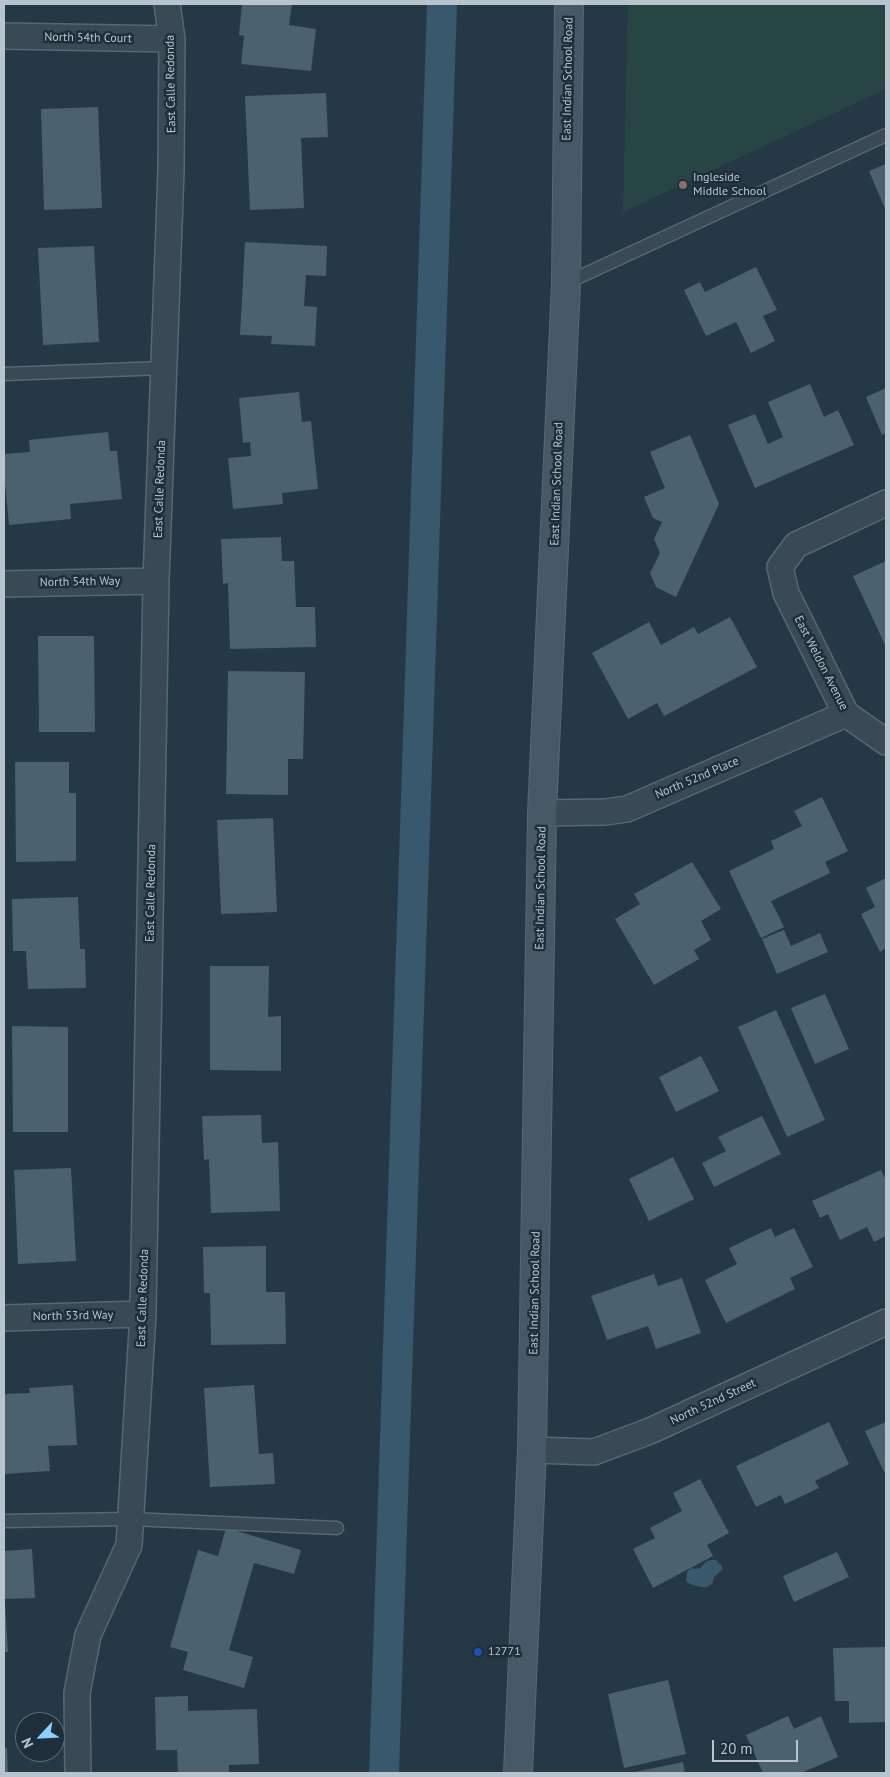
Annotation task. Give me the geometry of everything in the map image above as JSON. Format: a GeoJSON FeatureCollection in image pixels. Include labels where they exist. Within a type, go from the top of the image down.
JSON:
{"type":"FeatureCollection","features":[{"type":"Feature","properties":{"kind":"main road","name":"East Indian School Road"},"geometry":{"type":"LineString","coordinates":[[518,1773],[532,1450],[542,813],[566,283],[569,4]]}},
{"type":"Feature","properties":{"kind":"street","name":"East Calle Redonda"},"geometry":{"type":"LineString","coordinates":[[78,1773],[77,1693],[88,1636],[129,1545],[143,1314],[156,581],[171,170],[172,39],[167,4]]}},
{"type":"Feature","properties":{"kind":"street","name":"North 54th Court"},"geometry":{"type":"LineString","coordinates":[[4,36],[172,39]]}},
{"type":"Feature","properties":{"kind":"street","name":"East Weldon Avenue"},"geometry":{"type":"LineString","coordinates":[[886,503],[796,545],[780,567],[786,594],[846,714],[886,742]]}},
{"type":"Feature","properties":{"kind":"street","name":"North 54th Way"},"geometry":{"type":"LineString","coordinates":[[4,584],[156,581]]}},
{"type":"Feature","properties":{"kind":"street","name":"North 52nd Place"},"geometry":{"type":"LineString","coordinates":[[542,813],[604,812],[627,808],[846,714]]}},
{"type":"Feature","properties":{"kind":"street","name":"North 53rd Way"},"geometry":{"type":"LineString","coordinates":[[4,1318],[143,1314]]}},
{"type":"Feature","properties":{"kind":"street","name":"North 52nd Street"},"geometry":{"type":"LineString","coordinates":[[532,1450],[594,1452],[650,1431],[886,1322]]}},
{"type":"Feature","properties":{"kind":"lane"},"geometry":{"type":"LineString","coordinates":[[566,283],[886,135]]}},
{"type":"Feature","properties":{"kind":"lane"},"geometry":{"type":"LineString","coordinates":[[4,374],[164,368]]}},
{"type":"Feature","properties":{"kind":"lane"},"geometry":{"type":"LineString","coordinates":[[4,1521],[130,1519],[337,1528]]}},
{"type":"Feature","properties":{"kind":"green space","name":"Ingleside Middle School"},"geometry":{"type":"Polygon","coordinates":[[[628,4],[886,4],[886,89],[623,212],[628,4]]]}},
{"type":"Feature","properties":{"kind":"water"},"geometry":{"type":"Polygon","coordinates":[[[716,1560],[723,1569],[714,1577],[713,1583],[705,1588],[686,1581],[687,1572],[691,1568],[700,1568],[707,1561],[716,1560]]]}},
{"type":"Feature","properties":{"kind":"building"},"geometry":{"type":"Polygon","coordinates":[[[242,4],[292,4],[289,25],[316,29],[311,71],[241,64],[244,36],[239,35],[242,4]]]}},
{"type":"Feature","properties":{"kind":"building"},"geometry":{"type":"Polygon","coordinates":[[[326,93],[328,137],[301,138],[304,208],[250,210],[245,96],[326,93]]]}},
{"type":"Feature","properties":{"kind":"building"},"geometry":{"type":"Polygon","coordinates":[[[98,107],[102,208],[44,210],[41,109],[98,107]]]}},
{"type":"Feature","properties":{"kind":"building"},"geometry":{"type":"Polygon","coordinates":[[[886,164],[886,211],[869,171],[886,164]]]}},
{"type":"Feature","properties":{"kind":"building"},"geometry":{"type":"Polygon","coordinates":[[[245,242],[327,246],[326,276],[306,275],[304,306],[317,307],[315,346],[271,344],[272,336],[240,335],[245,242]]]}},
{"type":"Feature","properties":{"kind":"building"},"geometry":{"type":"Polygon","coordinates":[[[94,246],[99,342],[43,345],[38,248],[94,246]]]}},
{"type":"Feature","properties":{"kind":"building"},"geometry":{"type":"Polygon","coordinates":[[[756,267],[777,310],[763,316],[775,341],[751,353],[736,322],[706,336],[684,290],[700,282],[705,292],[756,267]]]}},
{"type":"Feature","properties":{"kind":"building"},"geometry":{"type":"Polygon","coordinates":[[[810,384],[824,417],[838,410],[854,445],[755,488],[728,425],[755,414],[768,444],[783,437],[768,402],[810,384]]]}},
{"type":"Feature","properties":{"kind":"building"},"geometry":{"type":"Polygon","coordinates":[[[886,388],[886,433],[882,435],[866,397],[886,388]]]}},
{"type":"Feature","properties":{"kind":"building"},"geometry":{"type":"Polygon","coordinates":[[[299,392],[302,422],[311,421],[318,489],[282,493],[283,504],[233,509],[228,458],[251,456],[250,442],[243,443],[239,398],[299,392]]]}},
{"type":"Feature","properties":{"kind":"building"},"geometry":{"type":"Polygon","coordinates":[[[108,432],[110,451],[117,451],[122,499],[70,504],[71,519],[9,525],[4,454],[30,452],[29,440],[108,432]]]}},
{"type":"Feature","properties":{"kind":"building"},"geometry":{"type":"Polygon","coordinates":[[[690,435],[719,504],[676,597],[656,587],[650,573],[660,553],[654,539],[662,522],[653,518],[644,497],[665,488],[650,452],[690,435]]]}},
{"type":"Feature","properties":{"kind":"building"},"geometry":{"type":"Polygon","coordinates":[[[281,537],[282,561],[294,561],[296,607],[315,607],[316,647],[230,649],[228,583],[223,584],[221,539],[281,537]]]}},
{"type":"Feature","properties":{"kind":"building"},"geometry":{"type":"Polygon","coordinates":[[[886,561],[886,647],[853,576],[886,561]]]}},
{"type":"Feature","properties":{"kind":"building"},"geometry":{"type":"Polygon","coordinates":[[[730,617],[757,667],[664,716],[657,703],[628,719],[592,653],[649,622],[661,645],[694,627],[698,634],[730,617]]]}},
{"type":"Feature","properties":{"kind":"building"},"geometry":{"type":"Polygon","coordinates":[[[38,636],[94,636],[95,732],[39,732],[38,636]]]}},
{"type":"Feature","properties":{"kind":"building"},"geometry":{"type":"Polygon","coordinates":[[[228,671],[305,672],[303,759],[288,759],[288,795],[226,794],[228,671]]]}},
{"type":"Feature","properties":{"kind":"building"},"geometry":{"type":"Polygon","coordinates":[[[15,762],[69,762],[69,793],[76,793],[76,861],[16,862],[15,762]]]}},
{"type":"Feature","properties":{"kind":"building"},"geometry":{"type":"Polygon","coordinates":[[[822,797],[848,851],[825,862],[830,873],[771,901],[784,927],[761,938],[729,871],[774,849],[771,841],[802,826],[794,811],[822,797]]]}},
{"type":"Feature","properties":{"kind":"building"},"geometry":{"type":"Polygon","coordinates":[[[273,818],[277,912],[221,914],[217,820],[273,818]]]}},
{"type":"Feature","properties":{"kind":"building"},"geometry":{"type":"Polygon","coordinates":[[[692,862],[721,909],[701,921],[711,940],[694,950],[699,959],[654,985],[615,919],[640,904],[634,894],[692,862]]]}},
{"type":"Feature","properties":{"kind":"building"},"geometry":{"type":"Polygon","coordinates":[[[886,878],[886,948],[880,952],[861,914],[875,907],[866,888],[886,878]]]}},
{"type":"Feature","properties":{"kind":"building"},"geometry":{"type":"Polygon","coordinates":[[[78,897],[80,949],[85,949],[86,988],[28,989],[26,951],[13,951],[12,899],[78,897]]]}},
{"type":"Feature","properties":{"kind":"building"},"geometry":{"type":"Polygon","coordinates":[[[784,930],[791,946],[820,933],[828,952],[777,974],[762,939],[784,930]]]}},
{"type":"Feature","properties":{"kind":"building"},"geometry":{"type":"Polygon","coordinates":[[[210,966],[269,966],[268,1017],[281,1016],[281,1071],[210,1070],[210,966]]]}},
{"type":"Feature","properties":{"kind":"building"},"geometry":{"type":"Polygon","coordinates":[[[825,994],[849,1049],[815,1064],[791,1008],[825,994]]]}},
{"type":"Feature","properties":{"kind":"building"},"geometry":{"type":"Polygon","coordinates":[[[776,1010],[825,1120],[787,1137],[738,1027],[776,1010]]]}},
{"type":"Feature","properties":{"kind":"building"},"geometry":{"type":"Polygon","coordinates":[[[12,1026],[68,1027],[68,1132],[13,1132],[12,1026]]]}},
{"type":"Feature","properties":{"kind":"building"},"geometry":{"type":"Polygon","coordinates":[[[701,1056],[719,1091],[676,1112],[659,1077],[701,1056]]]}},
{"type":"Feature","properties":{"kind":"building"},"geometry":{"type":"Polygon","coordinates":[[[261,1115],[262,1143],[278,1142],[280,1211],[211,1213],[209,1159],[204,1160],[202,1116],[261,1115]]]}},
{"type":"Feature","properties":{"kind":"building"},"geometry":{"type":"Polygon","coordinates":[[[762,1116],[781,1154],[714,1187],[702,1163],[726,1151],[718,1137],[762,1116]]]}},
{"type":"Feature","properties":{"kind":"building"},"geometry":{"type":"Polygon","coordinates":[[[673,1157],[694,1199],[649,1221],[629,1179],[673,1157]]]}},
{"type":"Feature","properties":{"kind":"building"},"geometry":{"type":"Polygon","coordinates":[[[71,1168],[76,1261],[18,1264],[14,1170],[71,1168]]]}},
{"type":"Feature","properties":{"kind":"building"},"geometry":{"type":"Polygon","coordinates":[[[881,1170],[886,1180],[886,1236],[874,1242],[867,1227],[840,1240],[828,1214],[820,1218],[812,1201],[881,1170]]]}},
{"type":"Feature","properties":{"kind":"building"},"geometry":{"type":"Polygon","coordinates":[[[771,1228],[775,1237],[794,1228],[813,1267],[790,1278],[795,1289],[726,1323],[705,1280],[737,1264],[729,1248],[771,1228]]]}},
{"type":"Feature","properties":{"kind":"building"},"geometry":{"type":"Polygon","coordinates":[[[266,1246],[266,1292],[285,1292],[286,1344],[211,1345],[210,1293],[204,1293],[203,1247],[266,1246]]]}},
{"type":"Feature","properties":{"kind":"building"},"geometry":{"type":"Polygon","coordinates":[[[654,1274],[658,1286],[682,1278],[701,1333],[656,1349],[648,1326],[607,1340],[591,1296],[654,1274]]]}},
{"type":"Feature","properties":{"kind":"building"},"geometry":{"type":"Polygon","coordinates":[[[73,1385],[77,1445],[48,1446],[50,1471],[4,1474],[4,1394],[30,1393],[29,1388],[73,1385]]]}},
{"type":"Feature","properties":{"kind":"building"},"geometry":{"type":"Polygon","coordinates":[[[254,1385],[259,1454],[273,1453],[275,1484],[210,1487],[204,1388],[254,1385]]]}},
{"type":"Feature","properties":{"kind":"building"},"geometry":{"type":"Polygon","coordinates":[[[829,1422],[849,1464],[815,1481],[819,1488],[785,1504],[781,1495],[756,1507],[736,1466],[829,1422]]]}},
{"type":"Feature","properties":{"kind":"building"},"geometry":{"type":"Polygon","coordinates":[[[886,1422],[886,1471],[884,1472],[865,1431],[886,1422]]]}},
{"type":"Feature","properties":{"kind":"building"},"geometry":{"type":"Polygon","coordinates":[[[700,1479],[729,1533],[707,1545],[713,1556],[653,1588],[633,1549],[655,1538],[650,1528],[682,1511],[673,1493],[700,1479]]]}},
{"type":"Feature","properties":{"kind":"building"},"geometry":{"type":"Polygon","coordinates":[[[226,1528],[301,1550],[294,1574],[254,1563],[229,1650],[253,1657],[244,1688],[183,1670],[188,1652],[170,1647],[198,1550],[218,1556],[226,1528]]]}},
{"type":"Feature","properties":{"kind":"building"},"geometry":{"type":"Polygon","coordinates":[[[32,1549],[35,1598],[4,1599],[4,1551],[32,1549]]]}},
{"type":"Feature","properties":{"kind":"building"},"geometry":{"type":"Polygon","coordinates":[[[837,1552],[849,1577],[794,1602],[783,1576],[837,1552]]]}},
{"type":"Feature","properties":{"kind":"building"},"geometry":{"type":"Polygon","coordinates":[[[5,1601],[8,1652],[4,1652],[5,1601]]]}},
{"type":"Feature","properties":{"kind":"building"},"geometry":{"type":"Polygon","coordinates":[[[886,1647],[886,1722],[849,1723],[849,1701],[835,1701],[833,1648],[886,1647]]]}},
{"type":"Feature","properties":{"kind":"building"},"geometry":{"type":"Polygon","coordinates":[[[668,1680],[686,1754],[624,1768],[608,1694],[668,1680]]]}},
{"type":"Feature","properties":{"kind":"building"},"geometry":{"type":"Polygon","coordinates":[[[188,1696],[188,1711],[257,1709],[259,1764],[229,1765],[229,1773],[178,1773],[177,1750],[156,1750],[155,1697],[188,1696]]]}},
{"type":"Feature","properties":{"kind":"building"},"geometry":{"type":"Polygon","coordinates":[[[788,1716],[794,1729],[821,1716],[838,1757],[801,1773],[763,1773],[746,1735],[788,1716]]]}},
{"type":"Feature","properties":{"kind":"building"},"geometry":{"type":"Polygon","coordinates":[[[4,1748],[7,1748],[8,1773],[4,1773],[4,1748]]]}},
{"type":"Feature","properties":{"kind":"building"},"geometry":{"type":"Polygon","coordinates":[[[683,1762],[685,1773],[635,1773],[635,1772],[683,1762]]]}},
{"type":"Feature","properties":{"kind":"waterway"},"geometry":{"type":"LineString","coordinates":[[384,1773],[442,4]]}},
{"type":"Feature","properties":{"kind":"place","name":"Ingleside Middle School"},"geometry":{"type":"Point","coordinates":[683,185]}},
{"type":"Feature","properties":{"kind":"place","name":"12771"},"geometry":{"type":"Point","coordinates":[478,1652]}}]}
